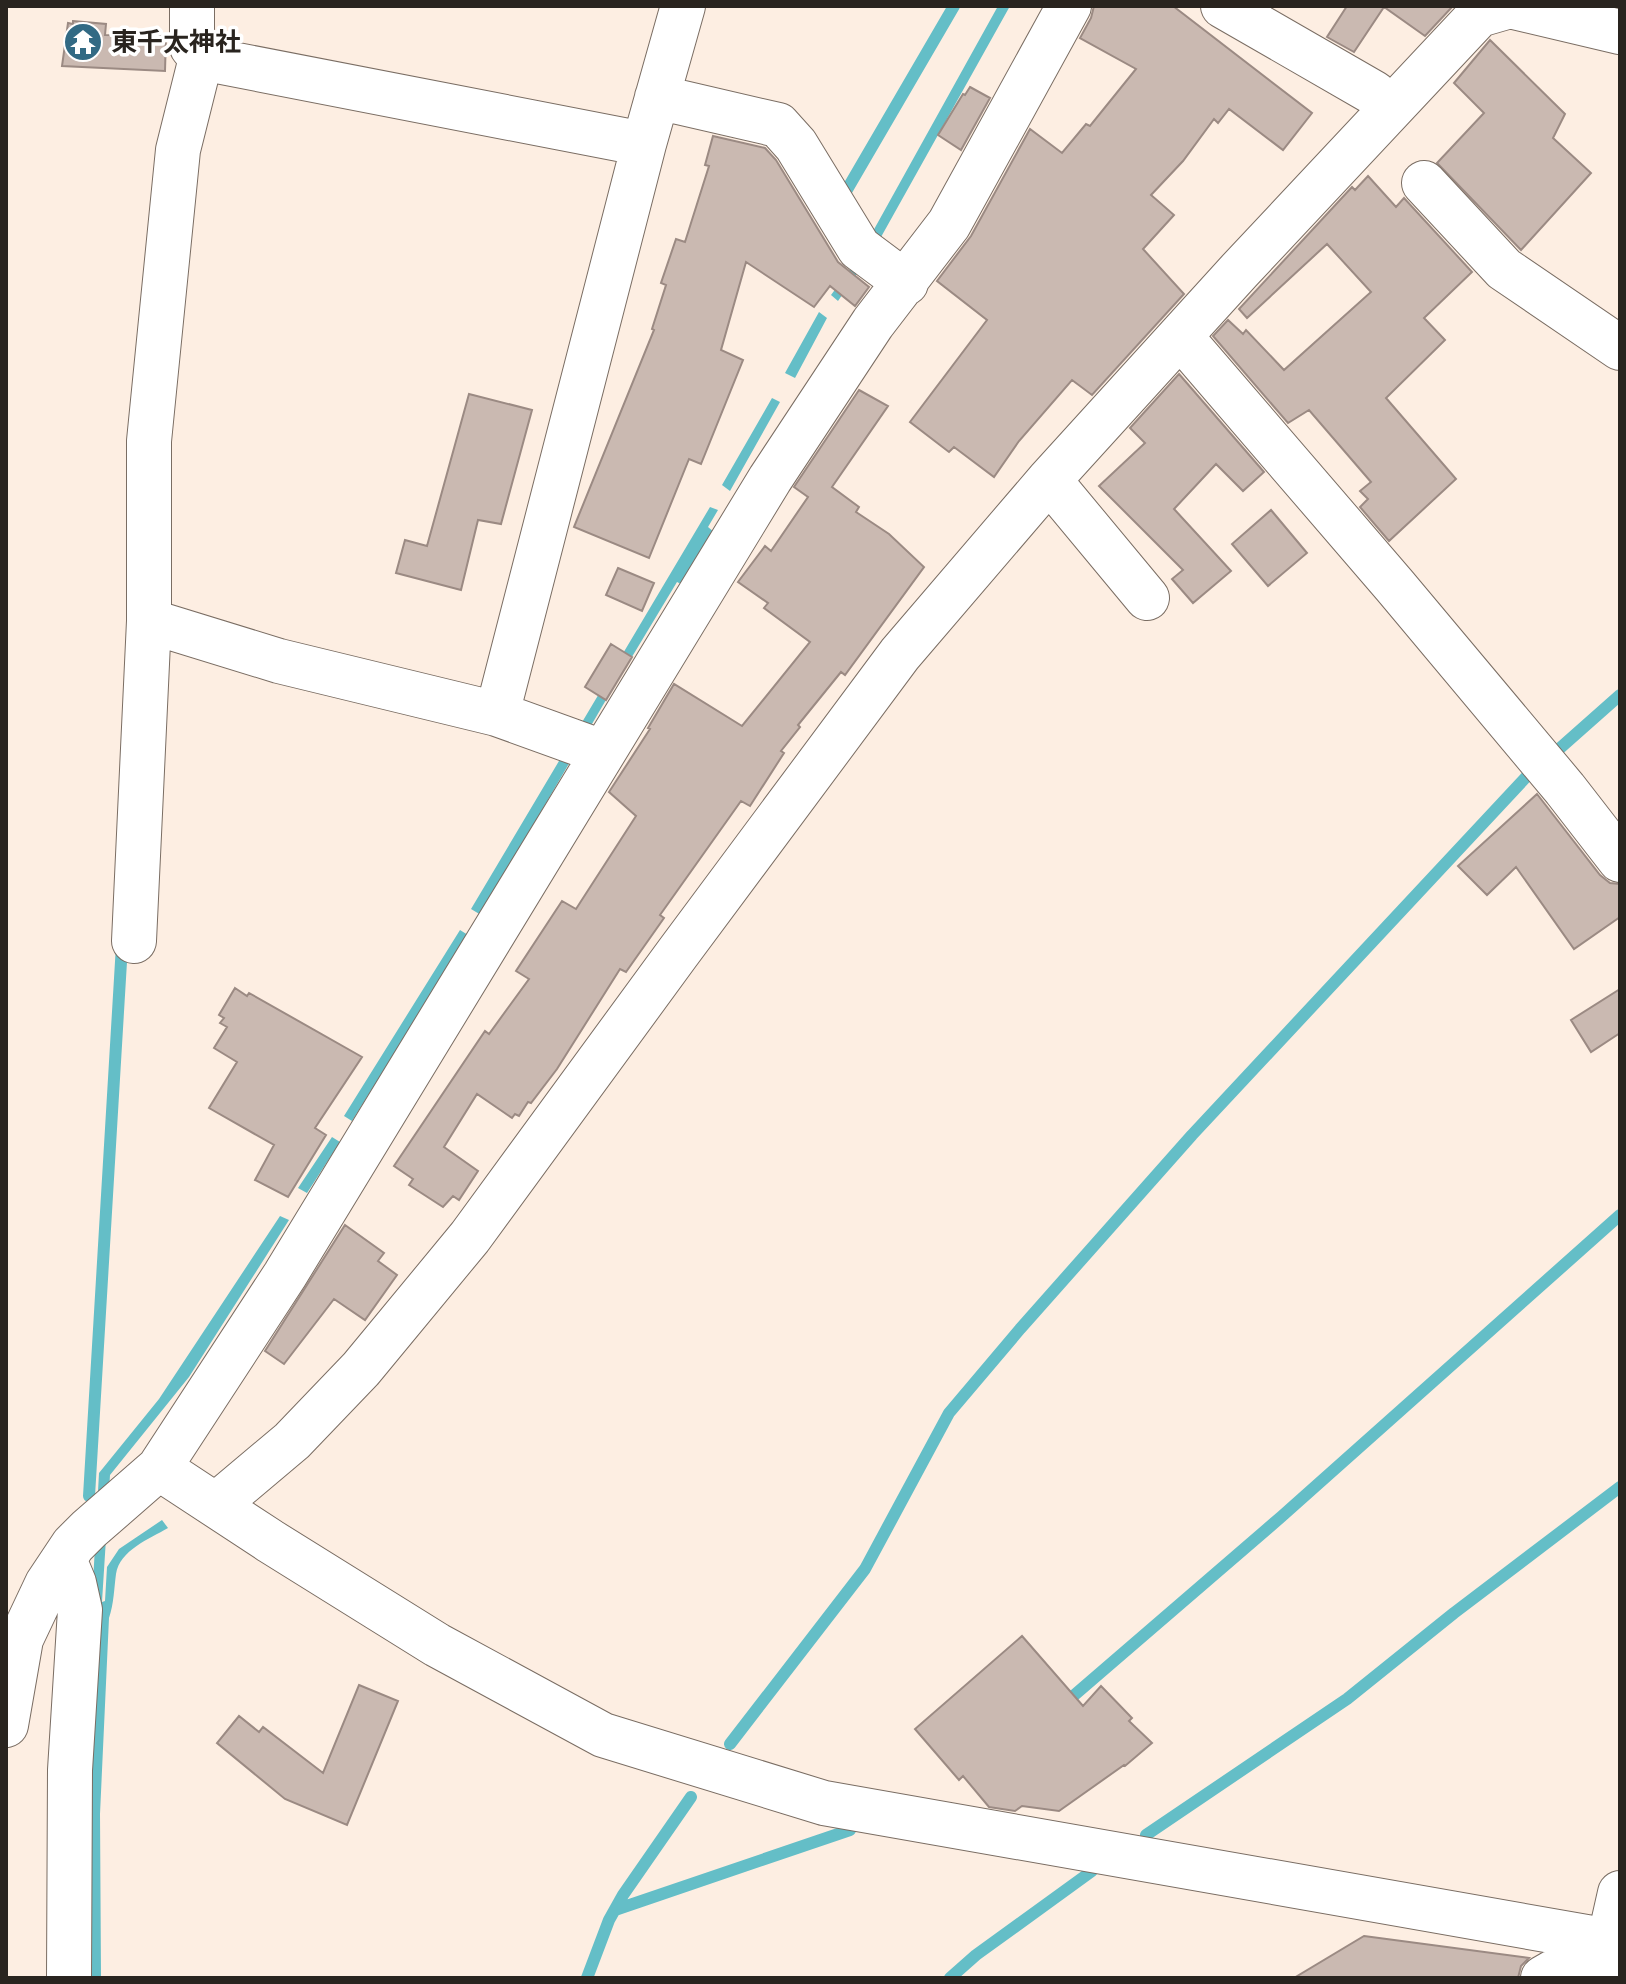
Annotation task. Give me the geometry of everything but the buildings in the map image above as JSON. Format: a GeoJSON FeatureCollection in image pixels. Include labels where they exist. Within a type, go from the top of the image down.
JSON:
{"type":"FeatureCollection","features":[{"type":"Feature","properties":{"kind":"street"},"geometry":{"type":"LineString","coordinates":[[192,6],[192,47],[201,58],[644,144]]}},
{"type":"Feature","properties":{"kind":"street"},"geometry":{"type":"LineString","coordinates":[[497,714],[644,144],[683,6]]}},
{"type":"Feature","properties":{"kind":"street"},"geometry":{"type":"LineString","coordinates":[[880,264],[949,224],[1069,6]]}},
{"type":"Feature","properties":{"kind":"street"},"geometry":{"type":"LineString","coordinates":[[1223,6],[1374,93]]}},
{"type":"Feature","properties":{"kind":"street"},"geometry":{"type":"LineString","coordinates":[[217,1504],[292,1441],[361,1369],[470,1237],[900,654],[1049,480],[1479,15],[1510,6],[1620,32]]}},
{"type":"Feature","properties":{"kind":"street"},"geometry":{"type":"LineString","coordinates":[[134,941],[149,621],[149,441],[178,150],[201,58]]}},
{"type":"Feature","properties":{"kind":"street"},"geometry":{"type":"LineString","coordinates":[[6,1725],[21,1639],[47,1584],[89,1532],[159,1468],[285,1275],[585,746],[778,468],[873,323],[880,264],[788,133],[778,125],[657,97]]}},
{"type":"Feature","properties":{"kind":"street"},"geometry":{"type":"LineString","coordinates":[[1424,183],[1504,269],[1620,348]]}},
{"type":"Feature","properties":{"kind":"street"},"geometry":{"type":"LineString","coordinates":[[1180,336],[1395,586],[1565,789],[1620,860]]}},
{"type":"Feature","properties":{"kind":"street"},"geometry":{"type":"LineString","coordinates":[[1049,480],[1147,598]]}},
{"type":"Feature","properties":{"kind":"street"},"geometry":{"type":"LineString","coordinates":[[149,621],[279,661],[497,714],[585,746]]}},
{"type":"Feature","properties":{"kind":"street"},"geometry":{"type":"LineString","coordinates":[[159,1468],[437,1645],[603,1735],[824,1803],[1610,1951]]}},
{"type":"Feature","properties":{"kind":"street"},"geometry":{"type":"LineString","coordinates":[[69,1978],[70,1770],[80,1610],[74,1583],[89,1532]]}},
{"type":"Feature","properties":{"kind":"street"},"geometry":{"type":"LineString","coordinates":[[1610,1951],[1620,1893]]}},
{"type":"Feature","properties":{"kind":"street"},"geometry":{"type":"LineString","coordinates":[[1543,1978],[1610,1951]]}},
{"type":"Feature","properties":{"kind":"water"},"geometry":{"type":"Polygon","coordinates":[[[998,6],[1010,6],[876,246],[838,301],[831,295],[857,260],[998,6]]]}},
{"type":"Feature","properties":{"kind":"water"},"geometry":{"type":"Polygon","coordinates":[[[819,312],[827,318],[795,378],[785,373],[819,312]]]}},
{"type":"Feature","properties":{"kind":"water"},"geometry":{"type":"Polygon","coordinates":[[[772,398],[780,402],[730,491],[722,485],[772,398]]]}},
{"type":"Feature","properties":{"kind":"water"},"geometry":{"type":"Polygon","coordinates":[[[710,507],[718,510],[708,527],[714,532],[683,585],[677,582],[481,915],[471,909],[710,507]]]}},
{"type":"Feature","properties":{"kind":"water"},"geometry":{"type":"Polygon","coordinates":[[[460,930],[468,935],[352,1121],[344,1116],[460,930]]]}},
{"type":"Feature","properties":{"kind":"water"},"geometry":{"type":"Polygon","coordinates":[[[332,1137],[340,1142],[307,1193],[298,1188],[332,1137]]]}},
{"type":"Feature","properties":{"kind":"water"},"geometry":{"type":"Polygon","coordinates":[[[280,1216],[289,1220],[189,1377],[110,1475],[102,1602],[105,1601],[107,1567],[119,1549],[162,1520],[168,1528],[129,1552],[116,1574],[109,1618],[100,1814],[101,1978],[87,1978],[92,1601],[99,1473],[159,1399],[280,1216]]]}},
{"type":"Feature","properties":{"kind":"waterway"},"geometry":{"type":"LineString","coordinates":[[840,189],[845,193],[954,6]]}},
{"type":"Feature","properties":{"kind":"waterway"},"geometry":{"type":"LineString","coordinates":[[1550,757],[1620,695]]}},
{"type":"Feature","properties":{"kind":"waterway"},"geometry":{"type":"LineString","coordinates":[[730,1744],[865,1569],[949,1413],[1192,1135],[1528,775]]}},
{"type":"Feature","properties":{"kind":"waterway"},"geometry":{"type":"LineString","coordinates":[[89,1496],[122,945]]}},
{"type":"Feature","properties":{"kind":"waterway"},"geometry":{"type":"LineString","coordinates":[[1064,1704],[1281,1517],[1620,1215]]}},
{"type":"Feature","properties":{"kind":"waterway"},"geometry":{"type":"LineString","coordinates":[[1146,1835],[1347,1699],[1620,1487]]}},
{"type":"Feature","properties":{"kind":"waterway"},"geometry":{"type":"LineString","coordinates":[[587,1978],[609,1920],[623,1895],[691,1797]]}},
{"type":"Feature","properties":{"kind":"waterway"},"geometry":{"type":"LineString","coordinates":[[615,1910],[850,1830]]}},
{"type":"Feature","properties":{"kind":"waterway"},"geometry":{"type":"LineString","coordinates":[[950,1978],[976,1955],[1092,1871]]}},
{"type":"Feature","properties":{"kind":"place","name":"東千太神社"},"geometry":{"type":"Point","coordinates":[83,42]}}]}
